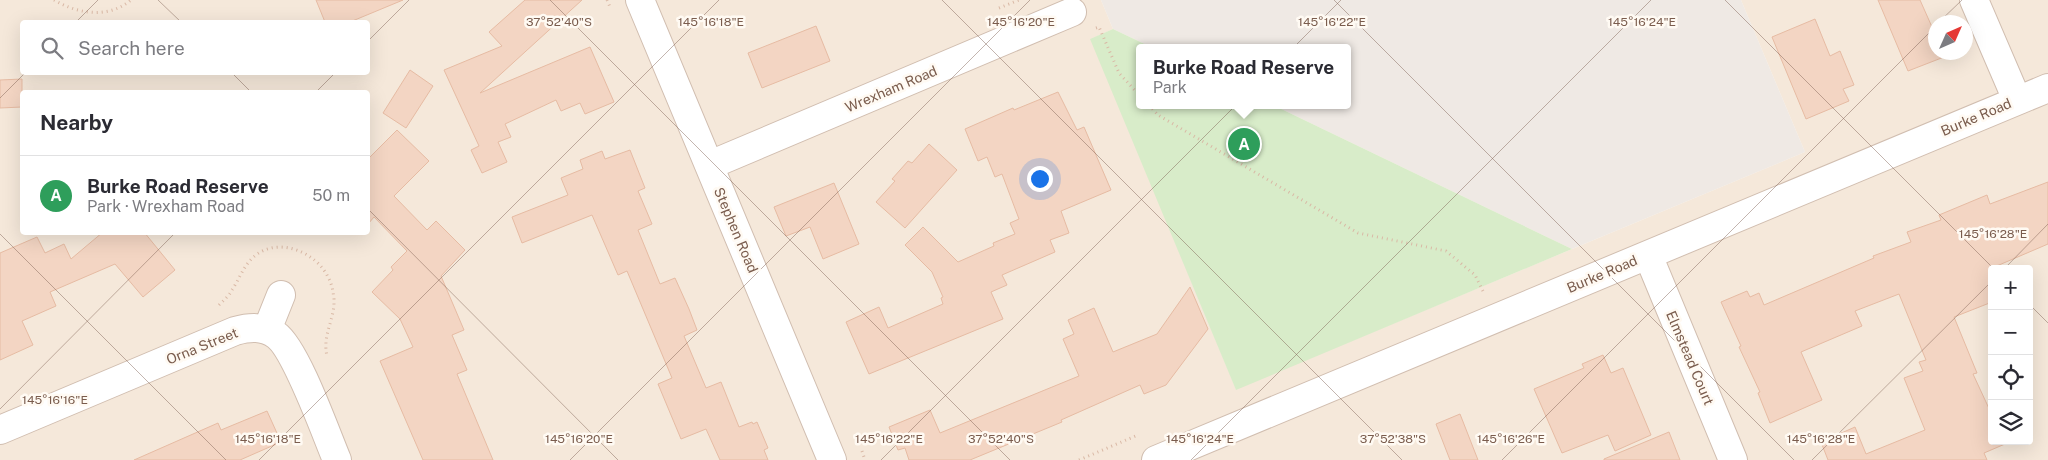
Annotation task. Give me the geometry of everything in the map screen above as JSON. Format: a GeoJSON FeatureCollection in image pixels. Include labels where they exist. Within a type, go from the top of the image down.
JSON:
{"type":"FeatureCollection","features":[{"type":"Feature","properties":{"kind":"street","name":"Stephen Road"},"geometry":{"type":"LineString","coordinates":[[640,0],[832,460]]}},
{"type":"Feature","properties":{"kind":"street"},"geometry":{"type":"LineString","coordinates":[[1974,0],[2017,100]]}},
{"type":"Feature","properties":{"kind":"street","name":"Wrexham Road"},"geometry":{"type":"LineString","coordinates":[[710,165],[1072,12]]}},
{"type":"Feature","properties":{"kind":"street","name":"Burke Road"},"geometry":{"type":"LineString","coordinates":[[1156,460],[2048,88]]}},
{"type":"Feature","properties":{"kind":"street","name":"Elmstead Court"},"geometry":{"type":"LineString","coordinates":[[1648,255],[1733,460]]}},
{"type":"Feature","properties":{"kind":"street"},"geometry":{"type":"LineString","coordinates":[[281,295],[267,330],[278,336],[295,361],[337,460]]}},
{"type":"Feature","properties":{"kind":"street","name":"Orna Street"},"geometry":{"type":"LineString","coordinates":[[0,430],[235,331],[248,327],[267,330]]}},
{"type":"Feature","properties":{"kind":"path"},"geometry":{"type":"LineString","coordinates":[[54,0],[74,10],[94,13],[124,6],[131,0]]}},
{"type":"Feature","properties":{"kind":"path"},"geometry":{"type":"LineString","coordinates":[[1091,30],[1099,27],[1118,73],[1136,92]]}},
{"type":"Feature","properties":{"kind":"path"},"geometry":{"type":"LineString","coordinates":[[1153,109],[1158,115],[1358,233],[1446,251],[1475,275],[1483,292]]}},
{"type":"Feature","properties":{"kind":"shaded area"},"geometry":{"type":"Polygon","coordinates":[[[0,0],[1101,0],[1113,29],[1091,39],[1236,389],[1805,152],[1741,0],[2048,0],[2048,460],[0,460],[0,0]]]}},
{"type":"Feature","properties":{"kind":"shaded area"},"geometry":{"type":"Polygon","coordinates":[[[1101,0],[1741,0],[1805,152],[1572,249],[1281,109],[1351,109],[1351,44],[1145,44],[1113,29],[1101,0]]]}},
{"type":"Feature","properties":{"kind":"green space"},"geometry":{"type":"Polygon","coordinates":[[[1113,29],[1145,44],[1136,44],[1136,109],[1281,109],[1572,249],[1236,390],[1090,39],[1113,29]]]}},
{"type":"Feature","properties":{"kind":"building"},"geometry":{"type":"Polygon","coordinates":[[[316,0],[403,0],[355,20],[324,20],[316,0]]]}},
{"type":"Feature","properties":{"kind":"building"},"geometry":{"type":"Polygon","coordinates":[[[525,0],[582,0],[480,93],[590,47],[614,102],[585,114],[580,103],[561,111],[556,100],[505,124],[511,137],[498,142],[507,162],[482,173],[471,150],[479,146],[444,70],[502,46],[489,32],[525,0]]]}},
{"type":"Feature","properties":{"kind":"building"},"geometry":{"type":"Polygon","coordinates":[[[1878,0],[1920,0],[1928,18],[1928,60],[1936,60],[1908,71],[1878,0]]]}},
{"type":"Feature","properties":{"kind":"building"},"geometry":{"type":"Polygon","coordinates":[[[1815,19],[1830,56],[1840,51],[1854,85],[1843,89],[1849,101],[1806,119],[1772,37],[1815,19]]]}},
{"type":"Feature","properties":{"kind":"building"},"geometry":{"type":"Polygon","coordinates":[[[816,26],[830,61],[762,88],[748,53],[816,26]]]}},
{"type":"Feature","properties":{"kind":"building"},"geometry":{"type":"Polygon","coordinates":[[[410,70],[433,86],[406,128],[383,113],[410,70]]]}},
{"type":"Feature","properties":{"kind":"building"},"geometry":{"type":"Polygon","coordinates":[[[22,79],[20,107],[0,108],[0,80],[22,79]]]}},
{"type":"Feature","properties":{"kind":"building"},"geometry":{"type":"Polygon","coordinates":[[[1058,92],[1077,130],[1084,127],[1111,190],[1061,211],[1069,233],[1050,240],[1055,252],[1002,275],[1007,285],[991,292],[1003,319],[869,374],[846,322],[879,307],[888,328],[943,304],[941,298],[943,297],[932,272],[905,245],[923,227],[958,262],[994,246],[993,243],[1015,234],[1010,223],[1019,219],[1002,174],[995,177],[987,157],[978,161],[965,129],[1013,108],[1014,110],[1058,92]]]}},
{"type":"Feature","properties":{"kind":"building"},"geometry":{"type":"Polygon","coordinates":[[[397,130],[429,161],[394,196],[427,230],[436,221],[465,250],[441,276],[464,330],[452,335],[467,370],[457,374],[493,460],[423,460],[380,361],[413,347],[400,319],[372,292],[393,270],[391,267],[407,251],[374,217],[370,222],[370,157],[397,130]]]}},
{"type":"Feature","properties":{"kind":"building"},"geometry":{"type":"Polygon","coordinates":[[[929,144],[957,170],[905,228],[876,202],[895,181],[892,179],[908,161],[912,163],[929,144]]]}},
{"type":"Feature","properties":{"kind":"building"},"geometry":{"type":"Polygon","coordinates":[[[630,150],[645,188],[638,191],[652,224],[638,230],[660,284],[675,278],[689,309],[697,330],[684,336],[706,388],[721,382],[739,427],[757,422],[768,448],[764,450],[768,460],[720,460],[706,429],[681,439],[658,384],[672,378],[627,271],[618,275],[592,215],[522,243],[512,217],[568,195],[561,178],[583,169],[580,160],[602,151],[605,159],[630,150]]]}},
{"type":"Feature","properties":{"kind":"building"},"geometry":{"type":"Polygon","coordinates":[[[2048,182],[2048,244],[1999,265],[1988,265],[1988,304],[1954,317],[1977,373],[1973,374],[1988,406],[1988,445],[2003,445],[1984,453],[1987,460],[1828,460],[1821,442],[1855,427],[1866,454],[1925,430],[1904,378],[1923,371],[1919,362],[1926,360],[1899,294],[1855,311],[1862,326],[1801,352],[1822,400],[1770,423],[1758,393],[1760,392],[1721,302],[1747,291],[1750,297],[1759,293],[1764,305],[1874,258],[1873,256],[1911,242],[1907,232],[1941,220],[1939,215],[1987,195],[1990,204],[2048,182]]]}},
{"type":"Feature","properties":{"kind":"building"},"geometry":{"type":"Polygon","coordinates":[[[834,183],[859,244],[823,259],[810,227],[786,236],[774,207],[834,183]]]}},
{"type":"Feature","properties":{"kind":"building"},"geometry":{"type":"Polygon","coordinates":[[[99,235],[146,235],[175,270],[143,297],[115,264],[50,292],[56,306],[22,321],[33,345],[0,360],[0,253],[37,237],[45,253],[64,244],[71,259],[99,235]]]}},
{"type":"Feature","properties":{"kind":"building"},"geometry":{"type":"Polygon","coordinates":[[[1190,287],[1208,329],[1166,385],[1144,394],[1140,385],[1061,420],[1062,422],[970,460],[909,460],[905,448],[898,450],[889,427],[930,410],[940,433],[1079,376],[1063,339],[1074,334],[1068,320],[1094,308],[1113,352],[1157,334],[1190,287]]]}},
{"type":"Feature","properties":{"kind":"building"},"geometry":{"type":"Polygon","coordinates":[[[1603,355],[1611,373],[1623,368],[1651,435],[1615,451],[1608,435],[1562,453],[1534,389],[1584,368],[1582,364],[1603,355]]]}},
{"type":"Feature","properties":{"kind":"building"},"geometry":{"type":"Polygon","coordinates":[[[267,411],[281,442],[240,460],[134,460],[218,423],[221,430],[267,411]]]}},
{"type":"Feature","properties":{"kind":"building"},"geometry":{"type":"Polygon","coordinates":[[[1460,414],[1478,460],[1450,460],[1436,424],[1460,414]]]}},
{"type":"Feature","properties":{"kind":"building"},"geometry":{"type":"Polygon","coordinates":[[[1669,432],[1680,460],[1604,460],[1604,459],[1669,432]]]}},
{"type":"Feature","properties":{"kind":"place","name":"Burke Road Reserve"},"geometry":{"type":"Point","coordinates":[1244,144]}}]}
